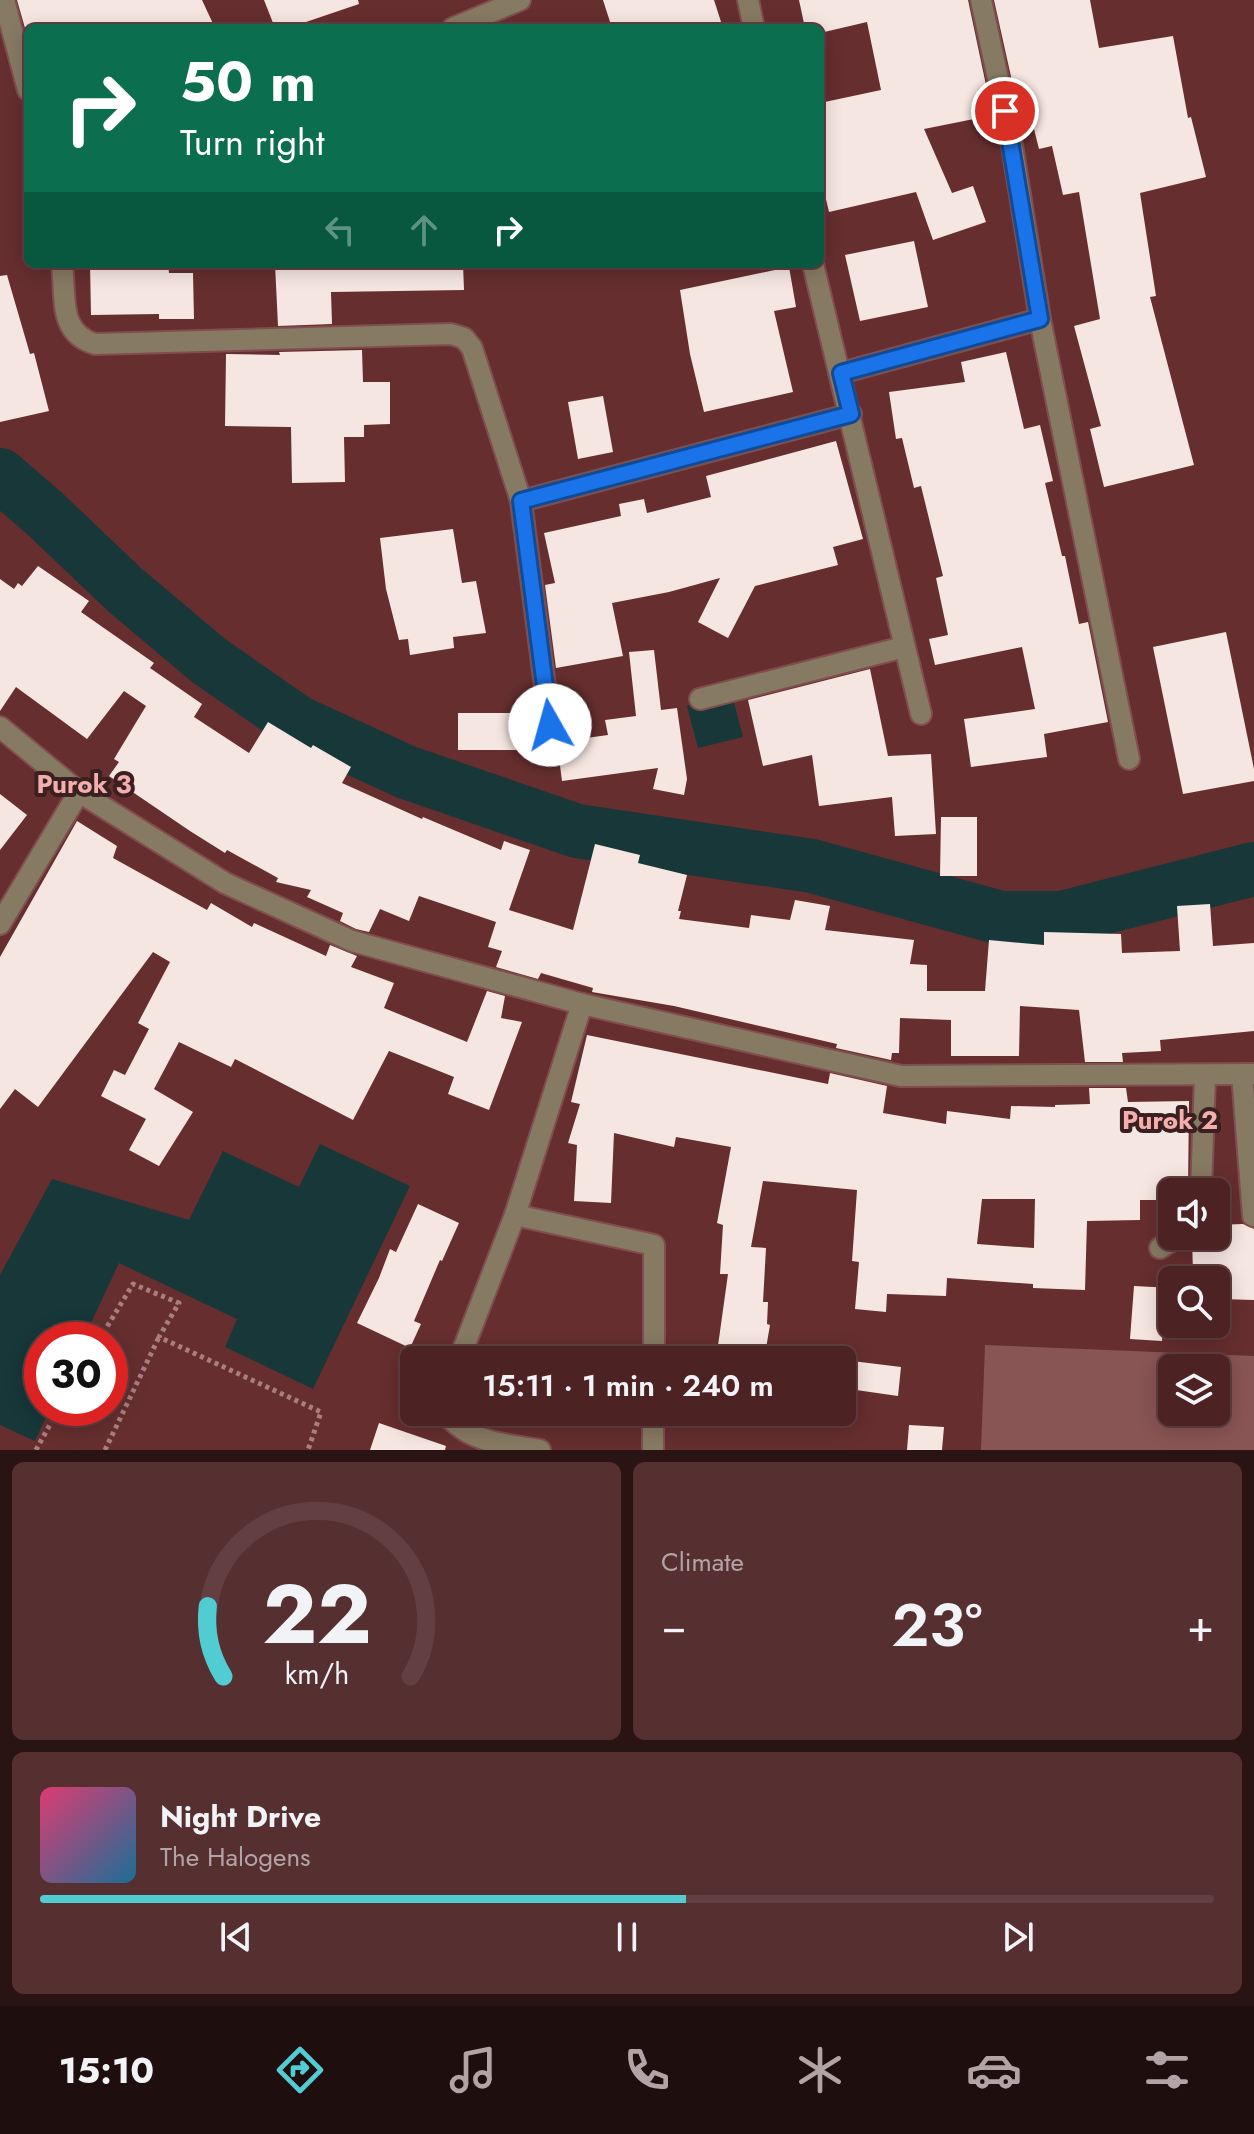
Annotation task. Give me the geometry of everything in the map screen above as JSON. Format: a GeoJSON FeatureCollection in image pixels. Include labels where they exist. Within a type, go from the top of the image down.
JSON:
{"type":"FeatureCollection","features":[{"type":"Feature","properties":{"kind":"street"},"geometry":{"type":"LineString","coordinates":[[4,0],[24,75]]}},
{"type":"Feature","properties":{"kind":"street"},"geometry":{"type":"LineString","coordinates":[[463,24],[520,0]]}},
{"type":"Feature","properties":{"kind":"street"},"geometry":{"type":"LineString","coordinates":[[748,0],[753,24]]}},
{"type":"Feature","properties":{"kind":"street"},"geometry":{"type":"LineString","coordinates":[[981,0],[1011,139],[1040,319],[1129,759]]}},
{"type":"Feature","properties":{"kind":"street"},"geometry":{"type":"LineString","coordinates":[[62,268],[68,327],[80,339],[95,344],[451,334],[464,338],[472,348],[521,501],[550,725]]}},
{"type":"Feature","properties":{"kind":"street"},"geometry":{"type":"LineString","coordinates":[[814,268],[921,714]]}},
{"type":"Feature","properties":{"kind":"street"},"geometry":{"type":"LineString","coordinates":[[841,373],[1040,319]]}},
{"type":"Feature","properties":{"kind":"street"},"geometry":{"type":"LineString","coordinates":[[521,501],[851,414]]}},
{"type":"Feature","properties":{"kind":"street"},"geometry":{"type":"LineString","coordinates":[[700,699],[904,647]]}},
{"type":"Feature","properties":{"kind":"street"},"geometry":{"type":"LineString","coordinates":[[0,727],[79,792],[225,883],[352,941],[582,1004],[901,1076],[1248,1074],[1253,1216]]}},
{"type":"Feature","properties":{"kind":"street"},"geometry":{"type":"LineString","coordinates":[[0,924],[79,792]]}},
{"type":"Feature","properties":{"kind":"street"},"geometry":{"type":"LineString","coordinates":[[464,1346],[515,1215],[582,1004]]}},
{"type":"Feature","properties":{"kind":"street"},"geometry":{"type":"LineString","coordinates":[[1201,1178],[1205,1076]]}},
{"type":"Feature","properties":{"kind":"street"},"geometry":{"type":"LineString","coordinates":[[515,1215],[654,1245],[654,1346]]}},
{"type":"Feature","properties":{"kind":"street"},"geometry":{"type":"LineString","coordinates":[[457,1426],[478,1439],[540,1450]]}},
{"type":"Feature","properties":{"kind":"street"},"geometry":{"type":"LineString","coordinates":[[653,1426],[653,1450]]}},
{"type":"Feature","properties":{"kind":"path"},"geometry":{"type":"LineString","coordinates":[[105,1450],[159,1337],[179,1303],[133,1284],[110,1322]]}},
{"type":"Feature","properties":{"kind":"path"},"geometry":{"type":"LineString","coordinates":[[159,1337],[321,1412],[308,1450]]}},
{"type":"Feature","properties":{"kind":"path"},"geometry":{"type":"LineString","coordinates":[[36,1450],[49,1426]]}},
{"type":"Feature","properties":{"kind":"shaded area"},"geometry":{"type":"Polygon","coordinates":[[[985,1345],[1205,1354],[1158,1354],[1158,1426],[1230,1426],[1230,1355],[1254,1356],[1254,1450],[981,1450],[985,1345]]]}},
{"type":"Feature","properties":{"kind":"water"},"geometry":{"type":"Polygon","coordinates":[[[732,695],[743,737],[698,748],[687,706],[732,695]]]}},
{"type":"Feature","properties":{"kind":"water"},"geometry":{"type":"Polygon","coordinates":[[[320,1144],[410,1186],[313,1389],[225,1347],[237,1319],[119,1263],[91,1322],[24,1322],[24,1426],[42,1426],[35,1441],[0,1425],[0,1275],[52,1179],[189,1220],[223,1151],[299,1187],[320,1144]]]}},
{"type":"Feature","properties":{"kind":"building"},"geometry":{"type":"Polygon","coordinates":[[[17,0],[202,0],[213,24],[24,24],[17,0]]]}},
{"type":"Feature","properties":{"kind":"building"},"geometry":{"type":"Polygon","coordinates":[[[264,0],[358,0],[359,4],[307,24],[273,24],[264,0]]]}},
{"type":"Feature","properties":{"kind":"building"},"geometry":{"type":"Polygon","coordinates":[[[603,0],[714,0],[722,24],[611,24],[603,0]]]}},
{"type":"Feature","properties":{"kind":"building"},"geometry":{"type":"Polygon","coordinates":[[[799,0],[968,0],[990,104],[976,106],[979,118],[924,129],[952,193],[973,186],[986,222],[933,240],[916,192],[829,212],[824,191],[824,102],[881,90],[867,22],[824,32],[824,24],[804,24],[799,0]]]}},
{"type":"Feature","properties":{"kind":"building"},"geometry":{"type":"Polygon","coordinates":[[[994,0],[1090,0],[1099,48],[1173,36],[1188,118],[1191,117],[1206,177],[1140,193],[1156,296],[1150,297],[1194,465],[1104,487],[1090,429],[1101,426],[1074,326],[1100,319],[1079,192],[1063,195],[1052,146],[1039,149],[1026,97],[1016,99],[994,0]]]}},
{"type":"Feature","properties":{"kind":"building"},"geometry":{"type":"Polygon","coordinates":[[[914,241],[928,307],[860,321],[845,255],[914,241]]]}},
{"type":"Feature","properties":{"kind":"building"},"geometry":{"type":"Polygon","coordinates":[[[90,268],[168,268],[169,273],[193,273],[194,319],[159,319],[159,314],[91,315],[90,268]]]}},
{"type":"Feature","properties":{"kind":"building"},"geometry":{"type":"Polygon","coordinates":[[[275,268],[463,268],[464,290],[331,292],[332,324],[278,326],[275,268]]]}},
{"type":"Feature","properties":{"kind":"building"},"geometry":{"type":"Polygon","coordinates":[[[789,268],[796,307],[774,311],[793,392],[704,412],[690,354],[680,290],[789,268]]]}},
{"type":"Feature","properties":{"kind":"building"},"geometry":{"type":"Polygon","coordinates":[[[7,275],[30,354],[34,353],[49,411],[0,422],[0,276],[7,275]]]}},
{"type":"Feature","properties":{"kind":"building"},"geometry":{"type":"Polygon","coordinates":[[[362,350],[363,382],[390,382],[390,424],[364,425],[364,437],[344,437],[345,482],[292,483],[291,427],[225,426],[226,354],[280,355],[279,352],[362,350]]]}},
{"type":"Feature","properties":{"kind":"building"},"geometry":{"type":"Polygon","coordinates":[[[1006,352],[1024,429],[1040,425],[1053,481],[1045,483],[1079,624],[1088,622],[1108,722],[1044,734],[1047,757],[971,767],[964,719],[1035,709],[1022,647],[935,665],[929,639],[948,635],[936,578],[943,576],[921,486],[914,488],[902,438],[896,439],[889,392],[965,382],[961,362],[1006,352]]]}},
{"type":"Feature","properties":{"kind":"building"},"geometry":{"type":"Polygon","coordinates":[[[603,396],[613,452],[578,459],[568,402],[603,396]]]}},
{"type":"Feature","properties":{"kind":"building"},"geometry":{"type":"Polygon","coordinates":[[[836,441],[863,539],[833,547],[838,565],[755,586],[728,638],[698,622],[720,578],[612,603],[623,656],[556,668],[545,585],[555,583],[544,533],[621,516],[619,504],[644,499],[647,513],[711,497],[706,476],[836,441]]]}},
{"type":"Feature","properties":{"kind":"building"},"geometry":{"type":"Polygon","coordinates":[[[453,529],[462,583],[476,581],[486,633],[453,637],[454,648],[410,655],[408,639],[399,640],[386,589],[380,538],[453,529]]]}},
{"type":"Feature","properties":{"kind":"building"},"geometry":{"type":"Polygon","coordinates":[[[38,566],[89,601],[81,612],[154,663],[150,668],[202,704],[194,717],[249,753],[268,722],[351,767],[342,783],[501,850],[504,841],[530,850],[509,910],[573,930],[595,844],[640,855],[638,863],[687,875],[678,911],[681,911],[679,919],[749,928],[751,915],[790,920],[795,900],[830,906],[825,930],[914,940],[910,964],[927,965],[927,991],[985,991],[989,940],[1044,945],[1044,932],[1121,934],[1122,953],[1180,951],[1177,906],[1210,904],[1213,946],[1254,943],[1254,1031],[1160,1040],[1161,1051],[1122,1053],[1123,1062],[1085,1062],[1079,1010],[1020,1006],[1019,1056],[951,1056],[951,1020],[900,1018],[899,1053],[892,1053],[891,1060],[836,1048],[837,1044],[674,1006],[592,992],[593,988],[541,973],[538,979],[496,967],[502,951],[488,947],[496,922],[419,896],[409,921],[380,909],[369,932],[356,929],[340,921],[343,913],[307,897],[311,890],[276,882],[278,878],[227,850],[225,853],[109,776],[119,762],[114,759],[146,706],[124,691],[87,739],[16,687],[0,711],[0,579],[14,589],[18,583],[22,586],[38,566]]]}},
{"type":"Feature","properties":{"kind":"building"},"geometry":{"type":"Polygon","coordinates":[[[1226,632],[1254,781],[1183,794],[1153,647],[1226,632]]]}},
{"type":"Feature","properties":{"kind":"building"},"geometry":{"type":"Polygon","coordinates":[[[654,650],[661,710],[677,708],[687,779],[684,795],[653,789],[658,768],[562,781],[557,742],[608,735],[605,720],[636,716],[629,652],[654,650]]]}},
{"type":"Feature","properties":{"kind":"building"},"geometry":{"type":"Polygon","coordinates":[[[870,669],[888,756],[931,754],[936,834],[895,836],[892,797],[819,806],[812,755],[763,766],[748,700],[870,669]]]}},
{"type":"Feature","properties":{"kind":"building"},"geometry":{"type":"Polygon","coordinates":[[[458,713],[517,713],[517,750],[458,750],[458,713]]]}},
{"type":"Feature","properties":{"kind":"building"},"geometry":{"type":"Polygon","coordinates":[[[0,794],[27,815],[0,850],[0,794]]]}},
{"type":"Feature","properties":{"kind":"building"},"geometry":{"type":"Polygon","coordinates":[[[941,817],[977,817],[977,876],[940,876],[941,817]]]}},
{"type":"Feature","properties":{"kind":"building"},"geometry":{"type":"Polygon","coordinates":[[[77,821],[117,846],[113,858],[207,910],[211,903],[252,927],[254,923],[326,956],[330,945],[357,956],[351,967],[394,983],[384,1008],[467,1042],[487,991],[505,996],[501,1018],[522,1022],[489,1110],[448,1094],[454,1077],[389,1051],[353,1120],[235,1059],[231,1067],[179,1042],[154,1089],[193,1112],[159,1166],[129,1150],[146,1119],[101,1096],[114,1070],[125,1075],[149,1029],[138,1023],[170,962],[153,952],[38,1107],[15,1089],[0,1109],[0,957],[77,821]]]}},
{"type":"Feature","properties":{"kind":"building"},"geometry":{"type":"Polygon","coordinates":[[[587,1035],[828,1084],[830,1073],[887,1086],[883,1113],[946,1124],[947,1111],[1010,1119],[1011,1106],[1090,1104],[1089,1088],[1126,1088],[1128,1102],[1189,1101],[1188,1178],[1158,1178],[1158,1200],[1140,1200],[1140,1220],[1087,1221],[1085,1290],[1033,1288],[1033,1284],[947,1278],[946,1296],[887,1294],[886,1312],[855,1309],[859,1262],[852,1261],[857,1190],[763,1181],[751,1247],[766,1248],[763,1302],[768,1302],[767,1324],[770,1325],[766,1346],[718,1346],[728,1274],[720,1274],[723,1225],[717,1223],[731,1147],[676,1137],[674,1147],[614,1133],[611,1203],[574,1201],[577,1145],[568,1143],[580,1104],[571,1102],[587,1035]],[[982,1199],[977,1244],[1034,1248],[1035,1199],[982,1199]]]}},
{"type":"Feature","properties":{"kind":"building"},"geometry":{"type":"Polygon","coordinates":[[[418,1204],[459,1223],[414,1321],[421,1324],[411,1346],[357,1323],[390,1249],[396,1252],[418,1204]]]}},
{"type":"Feature","properties":{"kind":"building"},"geometry":{"type":"Polygon","coordinates":[[[1230,1224],[1243,1224],[1254,1229],[1254,1300],[1230,1299],[1230,1266],[1193,1266],[1192,1250],[1230,1250],[1230,1224]]]}},
{"type":"Feature","properties":{"kind":"building"},"geometry":{"type":"Polygon","coordinates":[[[1134,1286],[1158,1287],[1158,1338],[1162,1338],[1162,1341],[1130,1339],[1134,1286]]]}},
{"type":"Feature","properties":{"kind":"building"},"geometry":{"type":"Polygon","coordinates":[[[856,1361],[901,1367],[898,1396],[856,1390],[856,1361]]]}},
{"type":"Feature","properties":{"kind":"building"},"geometry":{"type":"Polygon","coordinates":[[[379,1423],[446,1446],[445,1450],[370,1450],[379,1423]]]}},
{"type":"Feature","properties":{"kind":"building"},"geometry":{"type":"Polygon","coordinates":[[[909,1425],[944,1427],[942,1450],[907,1450],[909,1425]]]}},
{"type":"Feature","properties":{"kind":"waterway"},"geometry":{"type":"LineString","coordinates":[[0,475],[125,590],[208,660],[297,722],[406,772],[577,831],[812,866],[1001,918],[1062,918],[1254,869]]}},
{"type":"Feature","properties":{"kind":"district","name":"Purok 3"},"geometry":{"type":"Point","coordinates":[84,784]}},
{"type":"Feature","properties":{"kind":"district","name":"Purok 2"},"geometry":{"type":"Point","coordinates":[1170,1120]}},
{"type":"Feature","properties":{"kind":"route"},"geometry":{"type":"LineString","coordinates":[[550,725],[521,501],[851,414],[841,373],[1040,319],[1005,111]]}}]}
